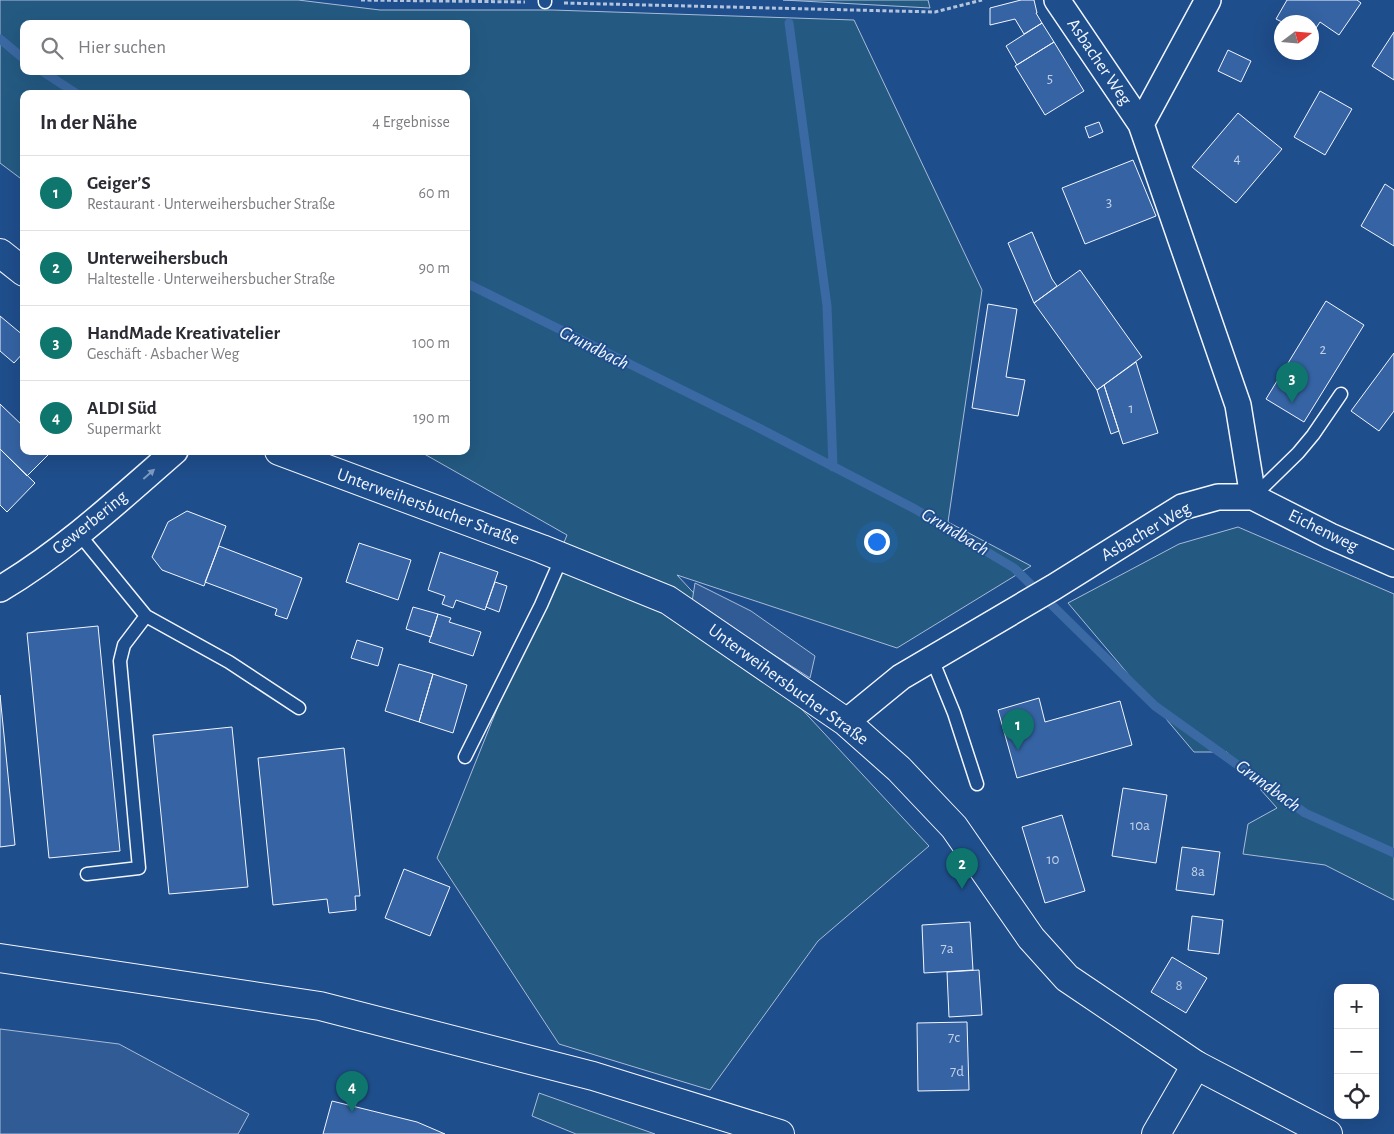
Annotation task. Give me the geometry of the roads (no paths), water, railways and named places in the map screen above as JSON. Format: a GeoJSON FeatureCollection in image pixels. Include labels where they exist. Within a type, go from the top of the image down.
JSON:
{"type":"FeatureCollection","features":[{"type":"Feature","properties":{"kind":"street","name":"Asbacher Weg"},"geometry":{"type":"LineString","coordinates":[[846,722],[901,677],[1044,593],[1182,507],[1218,497],[1253,497],[1238,405],[1141,124],[1057,0]]}},
{"type":"Feature","properties":{"kind":"street","name":"Asbacher Weg"},"geometry":{"type":"LineString","coordinates":[[1141,124],[1208,0]]}},
{"type":"Feature","properties":{"kind":"street"},"geometry":{"type":"LineString","coordinates":[[0,253],[20,269]]}},
{"type":"Feature","properties":{"kind":"street","name":"Gewerbering"},"geometry":{"type":"LineString","coordinates":[[0,589],[79,534],[171,455]]}},
{"type":"Feature","properties":{"kind":"street","name":"Unterweihersbucher Straße"},"geometry":{"type":"LineString","coordinates":[[290,455],[562,557],[668,600],[846,722],[899,769],[954,826],[1030,938],[1067,978],[1196,1065],[1328,1134]]}},
{"type":"Feature","properties":{"kind":"street","name":"Eichenweg"},"geometry":{"type":"LineString","coordinates":[[1253,497],[1330,536],[1394,564]]}},
{"type":"Feature","properties":{"kind":"street"},"geometry":{"type":"LineString","coordinates":[[0,958],[320,1006],[593,1076],[780,1134]]}},
{"type":"Feature","properties":{"kind":"street"},"geometry":{"type":"LineString","coordinates":[[1156,1134],[1196,1065]]}},
{"type":"Feature","properties":{"kind":"lane"},"geometry":{"type":"LineString","coordinates":[[1253,497],[1298,453],[1313,435],[1341,394]]}},
{"type":"Feature","properties":{"kind":"lane"},"geometry":{"type":"LineString","coordinates":[[79,534],[146,616],[229,662],[298,708]]}},
{"type":"Feature","properties":{"kind":"lane"},"geometry":{"type":"LineString","coordinates":[[465,757],[541,605],[562,557]]}},
{"type":"Feature","properties":{"kind":"lane"},"geometry":{"type":"LineString","coordinates":[[87,874],[139,868],[120,661],[124,645],[146,616]]}},
{"type":"Feature","properties":{"kind":"lane"},"geometry":{"type":"LineString","coordinates":[[932,659],[954,713],[977,784]]}},
{"type":"Feature","properties":{"kind":"waterway"},"geometry":{"type":"LineString","coordinates":[[789,23],[827,306],[833,467]]}},
{"type":"Feature","properties":{"kind":"waterway","name":"Grundbach"},"geometry":{"type":"LineString","coordinates":[[0,39],[20,56]]}},
{"type":"Feature","properties":{"kind":"waterway","name":"Grundbach"},"geometry":{"type":"LineString","coordinates":[[48,75],[71,90]]}},
{"type":"Feature","properties":{"kind":"waterway","name":"Grundbach"},"geometry":{"type":"LineString","coordinates":[[470,285],[755,426],[915,509],[1014,568],[1155,706],[1305,813],[1394,853]]}},
{"type":"Feature","properties":{"kind":"place","name":"HandMade Kreativatelier"},"geometry":{"type":"Point","coordinates":[1292,403]}},
{"type":"Feature","properties":{"kind":"place","name":"Geiger’S"},"geometry":{"type":"Point","coordinates":[1018,750]}},
{"type":"Feature","properties":{"kind":"place","name":"Unterweihersbuch"},"geometry":{"type":"Point","coordinates":[962,889]}},
{"type":"Feature","properties":{"kind":"place","name":"ALDI Süd"},"geometry":{"type":"Point","coordinates":[352,1112]}}]}
